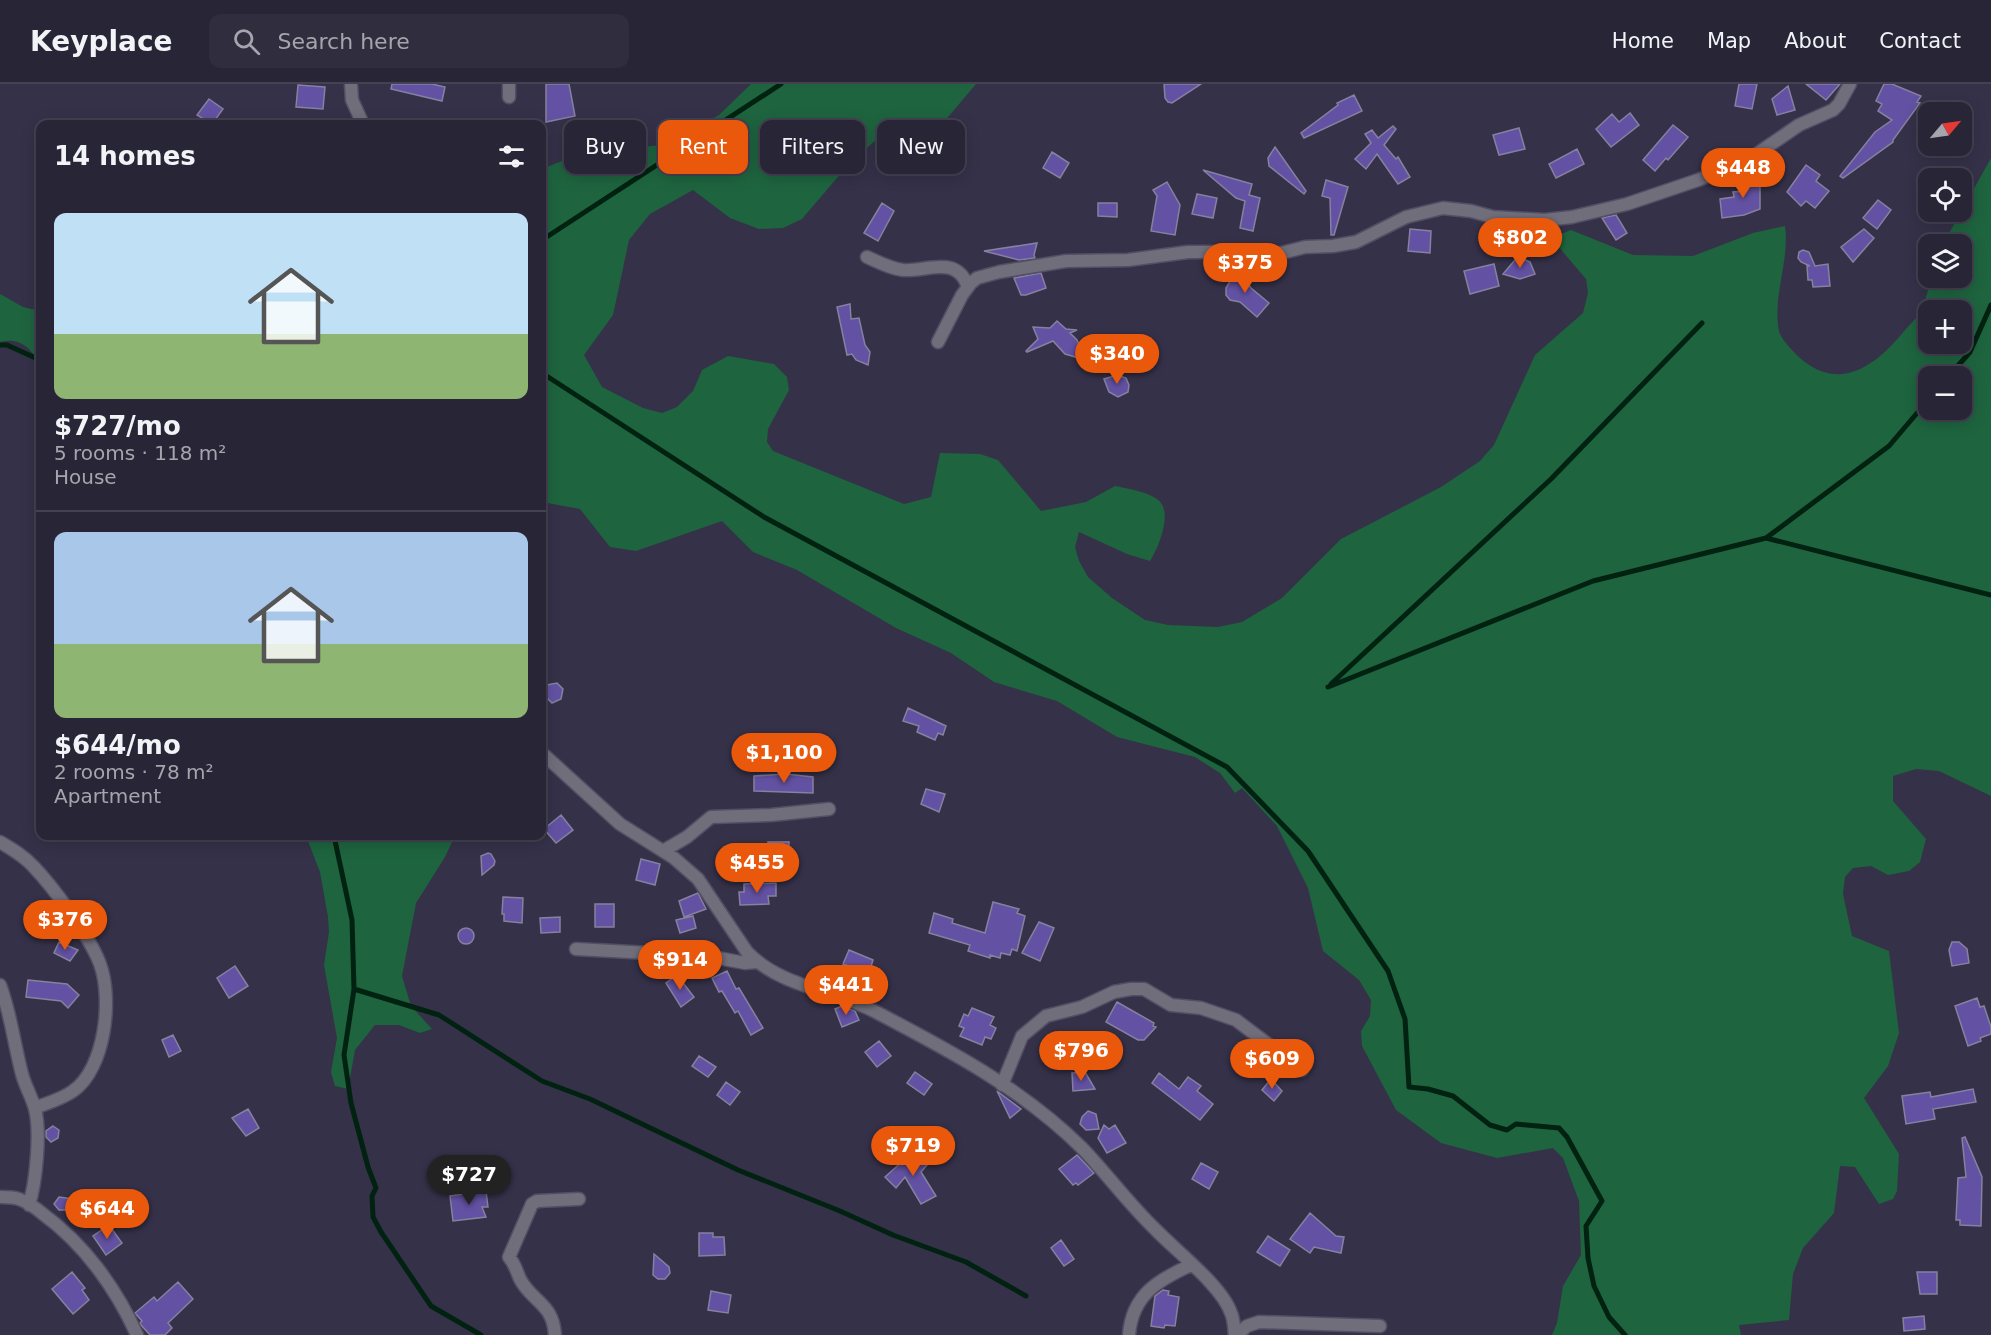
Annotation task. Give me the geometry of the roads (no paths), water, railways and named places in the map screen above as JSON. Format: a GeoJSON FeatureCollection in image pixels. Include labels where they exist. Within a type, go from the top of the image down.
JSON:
{"type":"FeatureCollection","features":[{"type":"Feature","properties":{"kind":"street"},"geometry":{"type":"LineString","coordinates":[[351,84],[352,100],[361,120]]}},
{"type":"Feature","properties":{"kind":"street"},"geometry":{"type":"LineString","coordinates":[[509,84],[510,98]]}},
{"type":"Feature","properties":{"kind":"street"},"geometry":{"type":"LineString","coordinates":[[938,342],[968,287],[978,278],[1066,261],[1128,260],[1188,252],[1222,252],[1260,258],[1305,247],[1356,242],[1406,217],[1443,208],[1502,218],[1545,220],[1572,218],[1627,204],[1748,160],[1799,125],[1833,110],[1850,84]]}},
{"type":"Feature","properties":{"kind":"street"},"geometry":{"type":"LineString","coordinates":[[867,257],[899,270],[920,270],[937,266],[950,268],[966,279],[968,287]]}},
{"type":"Feature","properties":{"kind":"street"},"geometry":{"type":"LineString","coordinates":[[546,756],[615,819],[663,851],[698,879],[747,952],[757,962],[793,982],[861,1004],[977,1067],[1040,1113],[1082,1148],[1132,1206],[1224,1299],[1232,1314],[1236,1335],[1247,1326],[1258,1322],[1380,1326]]}},
{"type":"Feature","properties":{"kind":"street"},"geometry":{"type":"LineString","coordinates":[[663,851],[687,837],[711,817],[771,815],[829,809]]}},
{"type":"Feature","properties":{"kind":"street"},"geometry":{"type":"LineString","coordinates":[[0,842],[33,866],[60,899],[97,957],[105,986],[104,1034],[95,1064],[72,1091],[35,1108]]}},
{"type":"Feature","properties":{"kind":"street"},"geometry":{"type":"LineString","coordinates":[[576,949],[649,953],[669,950],[745,963],[757,962]]}},
{"type":"Feature","properties":{"kind":"street"},"geometry":{"type":"LineString","coordinates":[[0,985],[10,1012],[22,1075],[37,1118],[36,1179],[30,1205]]}},
{"type":"Feature","properties":{"kind":"street"},"geometry":{"type":"LineString","coordinates":[[1002,1085],[1022,1036],[1047,1016],[1082,1007],[1114,992],[1131,989],[1144,990],[1171,1005],[1201,1008],[1236,1020],[1302,1071]]}},
{"type":"Feature","properties":{"kind":"street"},"geometry":{"type":"LineString","coordinates":[[0,1197],[18,1198],[61,1227],[89,1256],[115,1295],[136,1335]]}},
{"type":"Feature","properties":{"kind":"street"},"geometry":{"type":"LineString","coordinates":[[555,1335],[548,1309],[520,1279],[516,1265],[509,1257],[532,1204],[537,1201],[579,1199]]}},
{"type":"Feature","properties":{"kind":"street"},"geometry":{"type":"LineString","coordinates":[[1129,1335],[1138,1302],[1145,1292],[1167,1276],[1191,1265]]}},
{"type":"Feature","properties":{"kind":"waterway"},"geometry":{"type":"LineString","coordinates":[[546,237],[781,84]]}},
{"type":"Feature","properties":{"kind":"waterway"},"geometry":{"type":"LineString","coordinates":[[1958,366],[1970,352],[1991,305]]}},
{"type":"Feature","properties":{"kind":"waterway"},"geometry":{"type":"LineString","coordinates":[[1331,684],[1551,479],[1702,323]]}},
{"type":"Feature","properties":{"kind":"waterway"},"geometry":{"type":"LineString","coordinates":[[0,345],[7,345],[36,358]]}},
{"type":"Feature","properties":{"kind":"waterway"},"geometry":{"type":"LineString","coordinates":[[546,376],[764,517],[1227,767],[1308,851],[1388,971],[1405,1019],[1409,1087],[1428,1089],[1453,1096],[1490,1125],[1507,1130],[1516,1124],[1559,1128],[1567,1137],[1602,1201],[1586,1226],[1588,1258],[1594,1286],[1609,1317],[1625,1335]]}},
{"type":"Feature","properties":{"kind":"waterway"},"geometry":{"type":"LineString","coordinates":[[1328,687],[1593,581],[1766,538],[1889,446],[1918,412]]}},
{"type":"Feature","properties":{"kind":"waterway"},"geometry":{"type":"LineString","coordinates":[[1766,538],[1991,595]]}},
{"type":"Feature","properties":{"kind":"waterway"},"geometry":{"type":"LineString","coordinates":[[335,840],[352,920],[354,989],[344,1055],[351,1103],[376,1188],[372,1196],[373,1217],[431,1306],[481,1335]]}},
{"type":"Feature","properties":{"kind":"waterway"},"geometry":{"type":"LineString","coordinates":[[354,989],[439,1015],[542,1081],[590,1099],[738,1170],[893,1235],[966,1262],[1026,1296]]}}]}
